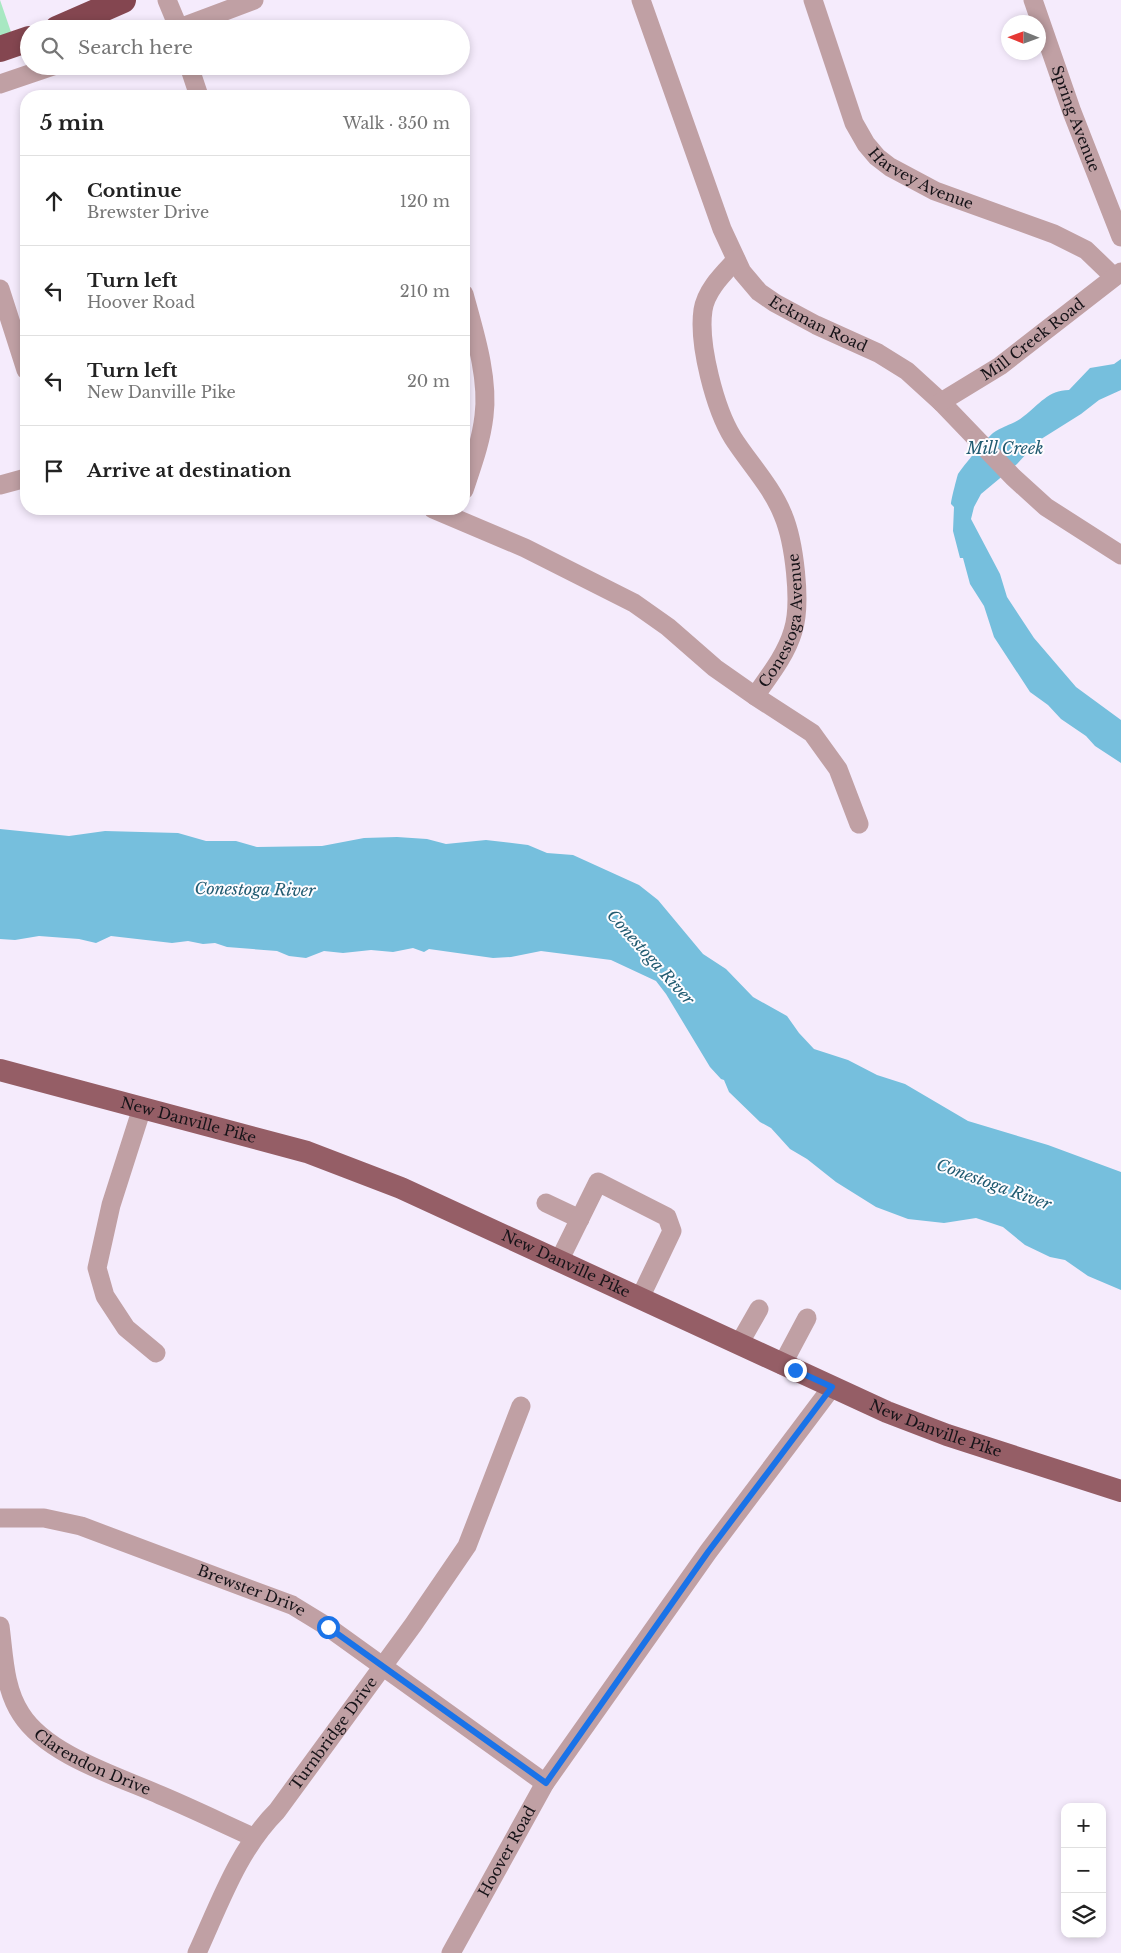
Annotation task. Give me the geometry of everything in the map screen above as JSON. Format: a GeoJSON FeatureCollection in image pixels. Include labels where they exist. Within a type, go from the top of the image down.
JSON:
{"type":"FeatureCollection","features":[{"type":"Feature","properties":{"kind":"highway"},"geometry":{"type":"LineString","coordinates":[[77,20],[123,0]]}},
{"type":"Feature","properties":{"kind":"highway"},"geometry":{"type":"LineString","coordinates":[[0,49],[20,42]]}},
{"type":"Feature","properties":{"kind":"main road","name":"New Danville Pike"},"geometry":{"type":"LineString","coordinates":[[0,1070],[307,1152],[402,1188],[782,1365],[888,1412],[946,1435],[1121,1491]]}},
{"type":"Feature","properties":{"kind":"street"},"geometry":{"type":"LineString","coordinates":[[167,0],[175,20]]}},
{"type":"Feature","properties":{"kind":"street"},"geometry":{"type":"LineString","coordinates":[[202,20],[254,0]]}},
{"type":"Feature","properties":{"kind":"street","name":"Eckman Road"},"geometry":{"type":"LineString","coordinates":[[641,0],[722,229],[742,272],[759,292],[775,304],[895,362],[941,402],[1012,477],[1046,507],[1121,555]]}},
{"type":"Feature","properties":{"kind":"street","name":"Harvey Avenue"},"geometry":{"type":"LineString","coordinates":[[813,0],[854,123],[866,144],[877,157],[890,167],[935,190],[1054,234],[1086,250],[1117,274]]}},
{"type":"Feature","properties":{"kind":"street","name":"Spring Avenue"},"geometry":{"type":"LineString","coordinates":[[1033,0],[1072,112],[1121,236]]}},
{"type":"Feature","properties":{"kind":"street"},"geometry":{"type":"LineString","coordinates":[[0,84],[26,75]]}},
{"type":"Feature","properties":{"kind":"street"},"geometry":{"type":"LineString","coordinates":[[192,75],[197,90]]}},
{"type":"Feature","properties":{"kind":"street","name":"Conestoga Avenue"},"geometry":{"type":"LineString","coordinates":[[460,515],[634,603],[668,627],[716,668],[754,696],[787,647],[794,629],[796,606],[791,546],[783,515],[732,437],[719,410],[708,368],[703,331],[703,309],[710,291],[736,260]]}},
{"type":"Feature","properties":{"kind":"street","name":"Mill Creek Road"},"geometry":{"type":"LineString","coordinates":[[941,402],[1000,366],[1117,274]]}},
{"type":"Feature","properties":{"kind":"street"},"geometry":{"type":"LineString","coordinates":[[0,289],[20,351]]}},
{"type":"Feature","properties":{"kind":"street"},"geometry":{"type":"LineString","coordinates":[[470,315],[476,336],[482,373],[485,414],[477,453],[470,473]]}},
{"type":"Feature","properties":{"kind":"street"},"geometry":{"type":"LineString","coordinates":[[0,485],[20,480]]}},
{"type":"Feature","properties":{"kind":"street"},"geometry":{"type":"LineString","coordinates":[[754,696],[812,732],[838,769],[859,824]]}},
{"type":"Feature","properties":{"kind":"street"},"geometry":{"type":"LineString","coordinates":[[142,1108],[110,1205],[97,1268],[105,1296],[126,1328],[156,1353]]}},
{"type":"Feature","properties":{"kind":"street"},"geometry":{"type":"LineString","coordinates":[[559,1262],[598,1182],[667,1217],[672,1231],[640,1298]]}},
{"type":"Feature","properties":{"kind":"street"},"geometry":{"type":"LineString","coordinates":[[546,1202],[580,1219]]}},
{"type":"Feature","properties":{"kind":"street"},"geometry":{"type":"LineString","coordinates":[[739,1344],[759,1309]]}},
{"type":"Feature","properties":{"kind":"street"},"geometry":{"type":"LineString","coordinates":[[782,1365],[807,1318]]}},
{"type":"Feature","properties":{"kind":"street","name":"Hoover Road"},"geometry":{"type":"LineString","coordinates":[[451,1953],[546,1783],[708,1552],[832,1387]]}},
{"type":"Feature","properties":{"kind":"street","name":"Turnbridge Drive"},"geometry":{"type":"LineString","coordinates":[[197,1953],[239,1861],[253,1837],[276,1811],[467,1546],[521,1406]]}},
{"type":"Feature","properties":{"kind":"street","name":"Brewster Drive"},"geometry":{"type":"LineString","coordinates":[[0,1518],[44,1518],[81,1526],[292,1604],[328,1627],[546,1783]]}},
{"type":"Feature","properties":{"kind":"street","name":"Clarendon Drive"},"geometry":{"type":"LineString","coordinates":[[0,1626],[6,1677],[12,1697],[21,1715],[40,1736],[82,1761],[253,1837]]}},
{"type":"Feature","properties":{"kind":"green space"},"geometry":{"type":"Polygon","coordinates":[[[0,0],[11,32],[0,36],[0,0]]]}},
{"type":"Feature","properties":{"kind":"water","name":"Mill Creek"},"geometry":{"type":"Polygon","coordinates":[[[1121,359],[1121,390],[1099,400],[1081,414],[1038,441],[1017,464],[981,494],[974,507],[971,519],[1000,574],[1007,597],[1034,638],[1076,687],[1121,720],[1121,763],[1095,746],[1086,736],[1061,719],[1048,705],[1030,692],[994,637],[984,606],[970,584],[963,558],[960,558],[953,531],[954,507],[951,504],[958,474],[993,433],[1020,419],[1049,395],[1069,390],[1090,368],[1114,364],[1121,359]]]}},
{"type":"Feature","properties":{"kind":"water","name":"Conestoga River"},"geometry":{"type":"Polygon","coordinates":[[[0,829],[69,836],[105,831],[178,833],[206,841],[236,841],[257,847],[322,846],[364,838],[397,837],[427,839],[446,844],[486,840],[528,845],[547,853],[573,855],[639,885],[658,900],[703,954],[726,969],[753,997],[787,1016],[814,1049],[848,1060],[877,1075],[905,1084],[968,1121],[1048,1145],[1121,1172],[1121,1290],[1088,1276],[1065,1260],[1050,1257],[1025,1245],[1003,1227],[976,1218],[944,1223],[908,1219],[876,1207],[836,1182],[807,1159],[790,1149],[771,1128],[760,1122],[729,1092],[724,1080],[710,1067],[666,994],[656,981],[611,960],[541,951],[511,957],[493,958],[429,949],[424,952],[413,948],[393,952],[371,950],[343,953],[324,951],[306,958],[289,956],[277,951],[227,947],[215,943],[203,944],[188,941],[172,943],[111,936],[96,943],[79,939],[39,936],[15,940],[0,939],[0,829]]]}},
{"type":"Feature","properties":{"kind":"route"},"geometry":{"type":"LineString","coordinates":[[328,1627],[546,1783],[708,1552],[832,1387],[795,1370]]}}]}
